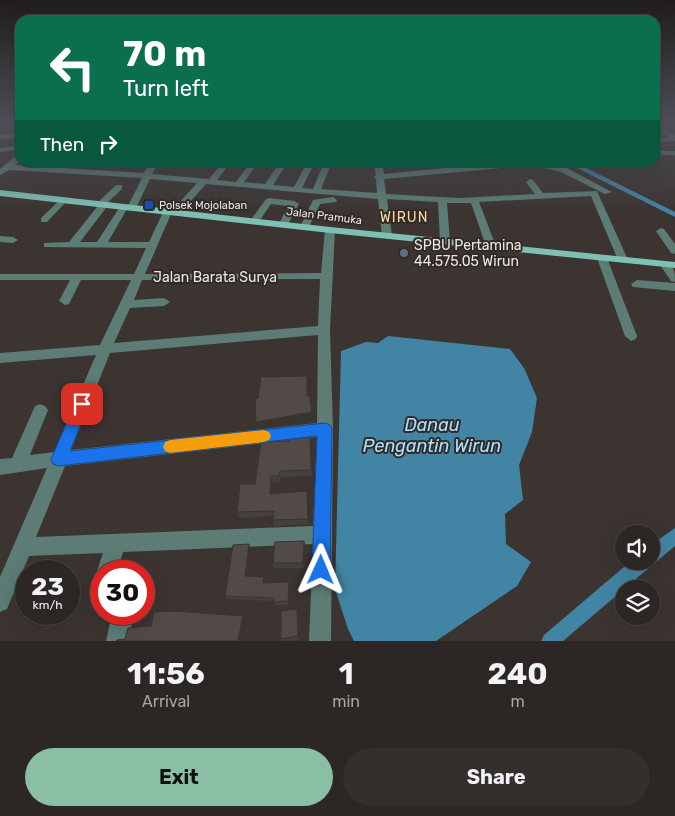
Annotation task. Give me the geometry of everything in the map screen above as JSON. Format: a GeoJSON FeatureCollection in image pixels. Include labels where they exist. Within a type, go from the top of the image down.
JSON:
{"type":"FeatureCollection","features":[{"type":"Feature","properties":{"kind":"main road","name":"Jalan Pramuka"},"geometry":{"type":"LineString","coordinates":[[0,192],[128,208],[670,265]]}},
{"type":"Feature","properties":{"kind":"street"},"geometry":{"type":"LineString","coordinates":[[0,161],[15,159]]}},
{"type":"Feature","properties":{"kind":"street"},"geometry":{"type":"LineString","coordinates":[[0,173],[15,161]]}},
{"type":"Feature","properties":{"kind":"street"},"geometry":{"type":"LineString","coordinates":[[8,167],[148,176],[316,192],[442,200],[474,200],[608,192],[564,170],[552,167]]}},
{"type":"Feature","properties":{"kind":"street"},"geometry":{"type":"LineString","coordinates":[[58,170],[61,167]]}},
{"type":"Feature","properties":{"kind":"street"},"geometry":{"type":"LineString","coordinates":[[122,175],[129,167]]}},
{"type":"Feature","properties":{"kind":"street"},"geometry":{"type":"LineString","coordinates":[[100,246],[128,208],[152,167]]}},
{"type":"Feature","properties":{"kind":"street"},"geometry":{"type":"LineString","coordinates":[[0,277],[138,277],[151,245],[171,212],[207,182],[221,167]]}},
{"type":"Feature","properties":{"kind":"street"},"geometry":{"type":"LineString","coordinates":[[239,184],[251,167]]}},
{"type":"Feature","properties":{"kind":"street"},"geometry":{"type":"LineString","coordinates":[[268,187],[281,167]]}},
{"type":"Feature","properties":{"kind":"street"},"geometry":{"type":"LineString","coordinates":[[297,189],[308,167]]}},
{"type":"Feature","properties":{"kind":"street"},"geometry":{"type":"LineString","coordinates":[[316,192],[326,167]]}},
{"type":"Feature","properties":{"kind":"street"},"geometry":{"type":"LineString","coordinates":[[378,167],[387,236]]}},
{"type":"Feature","properties":{"kind":"street"},"geometry":{"type":"LineString","coordinates":[[378,177],[463,167]]}},
{"type":"Feature","properties":{"kind":"street"},"geometry":{"type":"LineString","coordinates":[[530,182],[541,196]]}},
{"type":"Feature","properties":{"kind":"street"},"geometry":{"type":"LineString","coordinates":[[72,245],[101,205],[119,187]]}},
{"type":"Feature","properties":{"kind":"street"},"geometry":{"type":"LineString","coordinates":[[594,193],[623,260]]}},
{"type":"Feature","properties":{"kind":"street"},"geometry":{"type":"LineString","coordinates":[[44,220],[62,200]]}},
{"type":"Feature","properties":{"kind":"street"},"geometry":{"type":"LineString","coordinates":[[305,227],[316,202],[333,200]]}},
{"type":"Feature","properties":{"kind":"street"},"geometry":{"type":"LineString","coordinates":[[442,200],[445,241]]}},
{"type":"Feature","properties":{"kind":"street"},"geometry":{"type":"LineString","coordinates":[[474,200],[491,246]]}},
{"type":"Feature","properties":{"kind":"street"},"geometry":{"type":"LineString","coordinates":[[255,221],[269,201],[294,204],[284,224]]}},
{"type":"Feature","properties":{"kind":"street"},"geometry":{"type":"LineString","coordinates":[[320,641],[325,429],[324,330],[330,230]]}},
{"type":"Feature","properties":{"kind":"street"},"geometry":{"type":"LineString","coordinates":[[661,231],[675,251]]}},
{"type":"Feature","properties":{"kind":"street"},"geometry":{"type":"LineString","coordinates":[[0,239],[13,240]]}},
{"type":"Feature","properties":{"kind":"street"},"geometry":{"type":"LineString","coordinates":[[48,244],[151,245]]}},
{"type":"Feature","properties":{"kind":"street"},"geometry":{"type":"LineString","coordinates":[[602,258],[631,336]]}},
{"type":"Feature","properties":{"kind":"street"},"geometry":{"type":"LineString","coordinates":[[670,265],[675,279]]}},
{"type":"Feature","properties":{"kind":"street","name":"Jalan Barata Surya"},"geometry":{"type":"LineString","coordinates":[[0,602],[105,348],[138,277],[326,276]]}},
{"type":"Feature","properties":{"kind":"street"},"geometry":{"type":"LineString","coordinates":[[65,301],[77,277]]}},
{"type":"Feature","properties":{"kind":"street"},"geometry":{"type":"LineString","coordinates":[[637,284],[675,287]]}},
{"type":"Feature","properties":{"kind":"street"},"geometry":{"type":"LineString","coordinates":[[125,304],[164,302]]}},
{"type":"Feature","properties":{"kind":"street"},"geometry":{"type":"LineString","coordinates":[[0,358],[324,330]]}},
{"type":"Feature","properties":{"kind":"street"},"geometry":{"type":"LineString","coordinates":[[18,464],[40,410]]}},
{"type":"Feature","properties":{"kind":"street"},"geometry":{"type":"LineString","coordinates":[[0,467],[325,429]]}},
{"type":"Feature","properties":{"kind":"street"},"geometry":{"type":"LineString","coordinates":[[23,548],[283,535],[322,535]]}},
{"type":"Feature","properties":{"kind":"street"},"geometry":{"type":"LineString","coordinates":[[111,560],[116,543]]}},
{"type":"Feature","properties":{"kind":"street"},"geometry":{"type":"LineString","coordinates":[[117,641],[121,625]]}},
{"type":"Feature","properties":{"kind":"water","name":"Danau Pengantin Wirun"},"geometry":{"type":"Polygon","coordinates":[[[388,336],[510,349],[524,368],[537,398],[532,432],[519,465],[523,500],[505,514],[506,544],[531,562],[517,586],[436,641],[354,641],[348,629],[335,589],[341,351],[366,342],[378,343],[388,336]]]}},
{"type":"Feature","properties":{"kind":"building"},"geometry":{"type":"Polygon","coordinates":[[[307,376],[307,396],[310,396],[312,412],[256,422],[255,399],[258,398],[261,377],[307,376]]]}},
{"type":"Feature","properties":{"kind":"building"},"geometry":{"type":"Polygon","coordinates":[[[310,434],[311,470],[280,471],[279,476],[271,476],[270,494],[307,491],[308,519],[273,520],[274,511],[237,512],[240,484],[255,484],[261,441],[289,441],[289,436],[310,434]]]}},
{"type":"Feature","properties":{"kind":"building"},"geometry":{"type":"Polygon","coordinates":[[[304,541],[303,563],[273,563],[275,542],[304,541]]]}},
{"type":"Feature","properties":{"kind":"building"},"geometry":{"type":"Polygon","coordinates":[[[249,544],[245,576],[264,577],[263,583],[289,582],[288,601],[274,602],[274,598],[225,596],[233,545],[249,544]]]}},
{"type":"Feature","properties":{"kind":"building"},"geometry":{"type":"Polygon","coordinates":[[[297,609],[298,636],[281,639],[281,611],[297,609]]]}},
{"type":"Feature","properties":{"kind":"building"},"geometry":{"type":"Polygon","coordinates":[[[175,611],[243,616],[238,641],[116,641],[125,639],[128,628],[155,625],[155,612],[175,611]]]}},
{"type":"Feature","properties":{"kind":"waterway"},"geometry":{"type":"LineString","coordinates":[[578,167],[675,215]]}},
{"type":"Feature","properties":{"kind":"waterway"},"geometry":{"type":"LineString","coordinates":[[660,548],[675,536]]}},
{"type":"Feature","properties":{"kind":"waterway"},"geometry":{"type":"LineString","coordinates":[[550,641],[633,570]]}},
{"type":"Feature","properties":{"kind":"slow traffic"},"geometry":{"type":"LineString","coordinates":[[170,447],[264,436]]}},
{"type":"Feature","properties":{"kind":"place","name":"Polsek Mojolaban"},"geometry":{"type":"Point","coordinates":[149,205]}},
{"type":"Feature","properties":{"kind":"place","name":"SPBU Pertamina 44.575.05 Wirun"},"geometry":{"type":"Point","coordinates":[404,253]}},
{"type":"Feature","properties":{"kind":"district","name":"WIRUN"},"geometry":{"type":"Point","coordinates":[404,217]}},
{"type":"Feature","properties":{"kind":"route"},"geometry":{"type":"LineString","coordinates":[[82,404],[59,459],[325,429],[321,570]]}}]}
